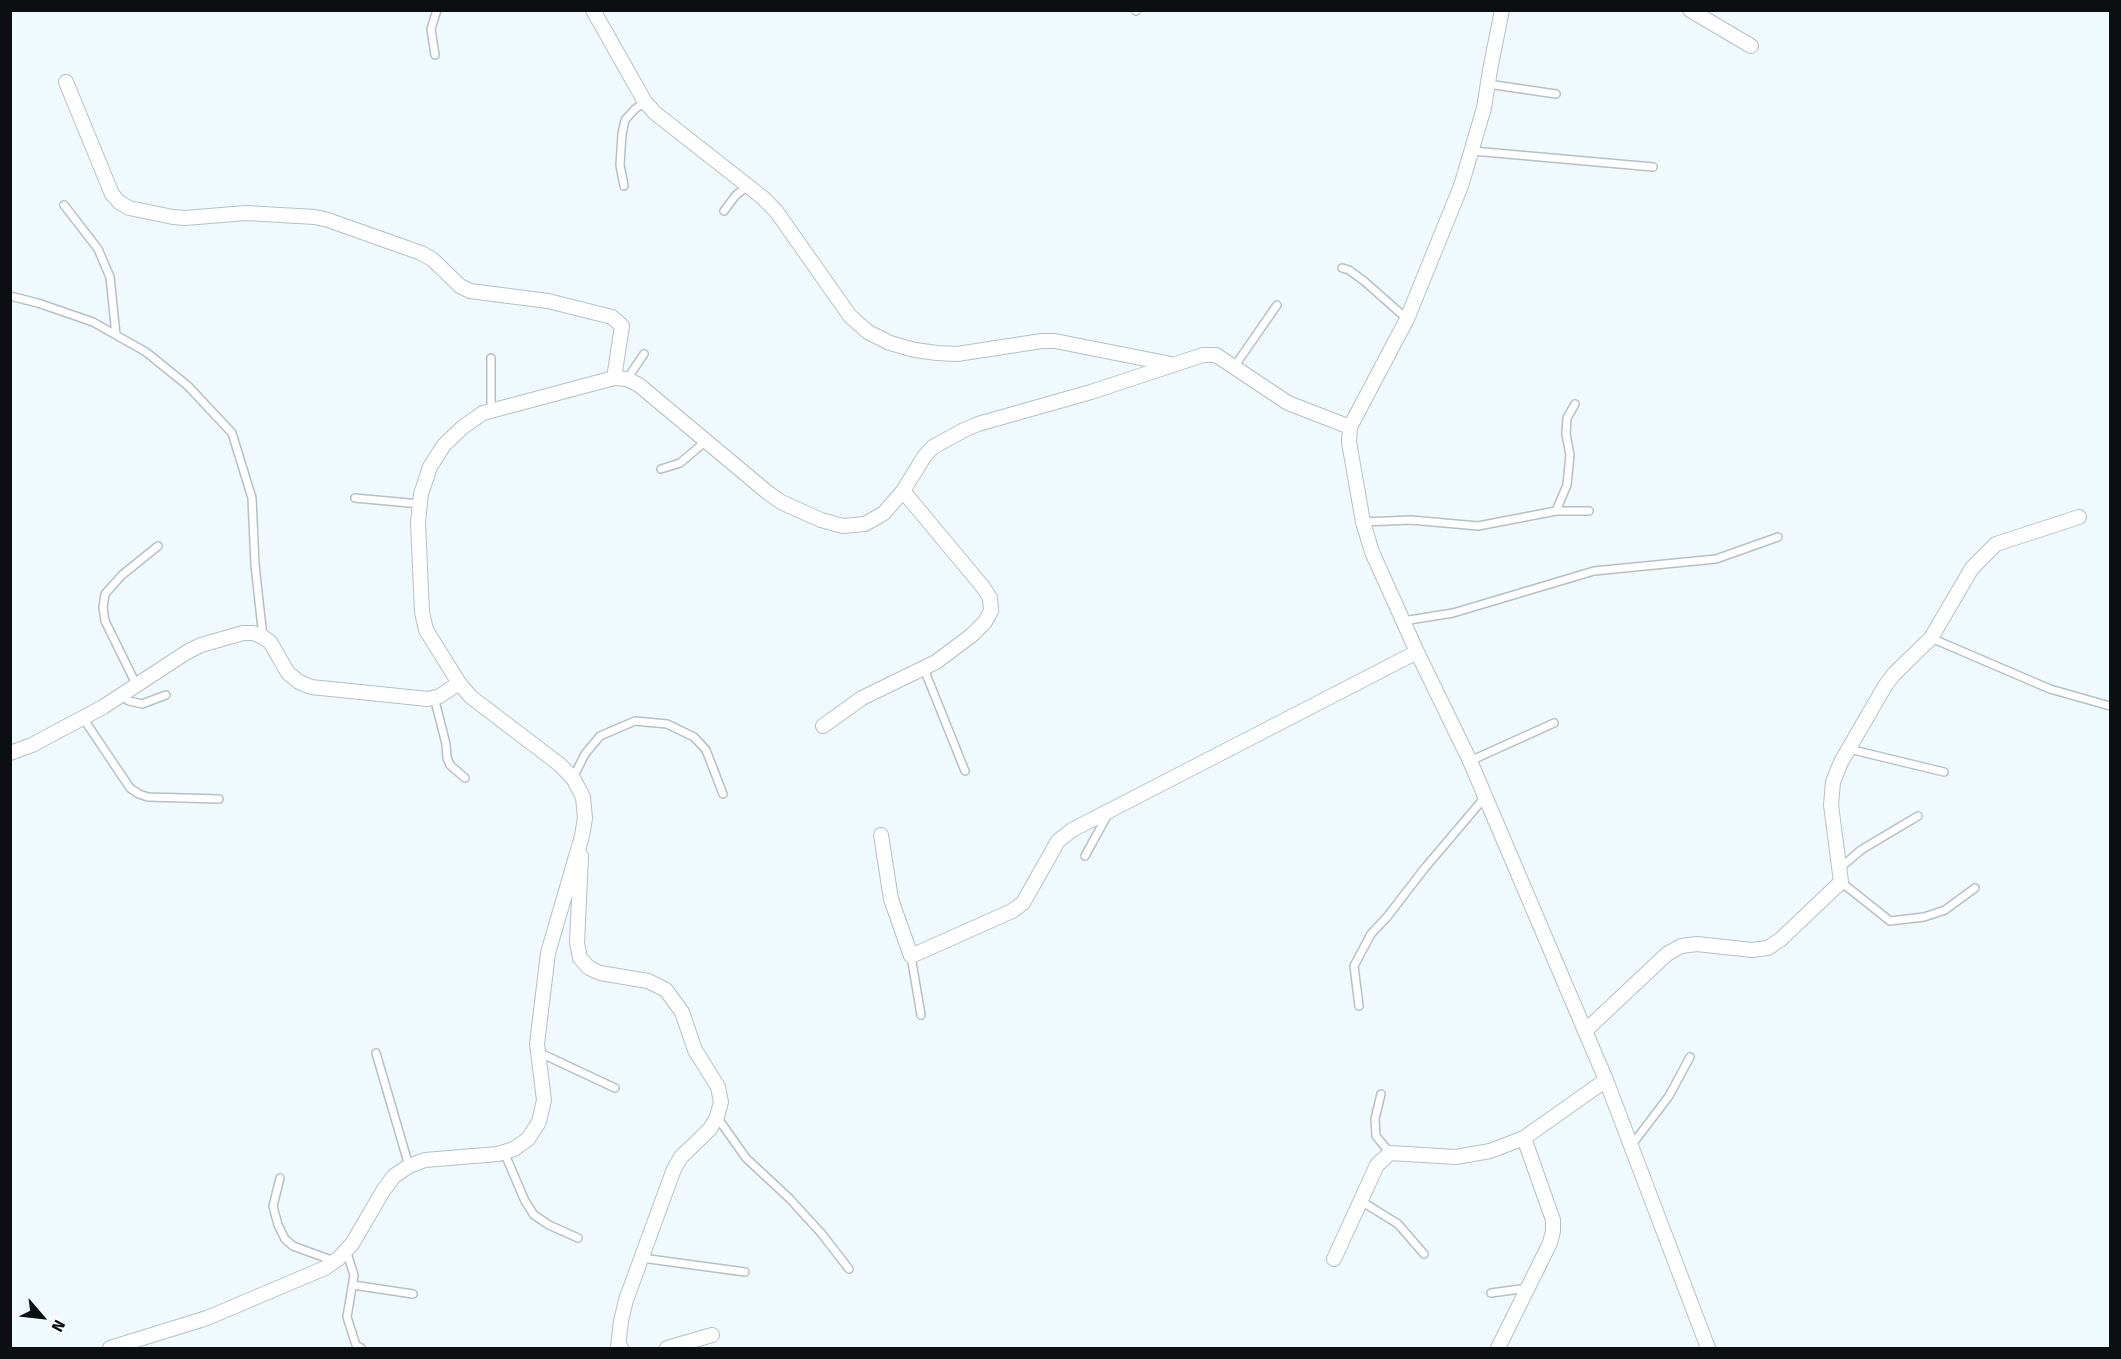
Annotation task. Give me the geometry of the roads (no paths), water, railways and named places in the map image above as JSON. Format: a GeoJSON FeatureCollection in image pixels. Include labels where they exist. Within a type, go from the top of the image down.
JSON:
{"type":"FeatureCollection","features":[{"type":"Feature","properties":{"kind":"street"},"geometry":{"type":"LineString","coordinates":[[593,10],[645,102],[655,113],[748,186],[776,211],[850,316],[868,332],[890,343],[915,350],[957,354],[1042,340],[1173,365]]}},
{"type":"Feature","properties":{"kind":"street"},"geometry":{"type":"LineString","coordinates":[[1503,10],[1473,151],[1440,242],[1407,319],[1350,427],[1349,442],[1363,522],[1372,552],[1470,761],[1606,1080],[1708,1348]]}},
{"type":"Feature","properties":{"kind":"street"},"geometry":{"type":"LineString","coordinates":[[1690,10],[1751,46]]}},
{"type":"Feature","properties":{"kind":"street"},"geometry":{"type":"LineString","coordinates":[[66,82],[112,194],[129,208],[184,218],[236,213],[315,217],[422,253],[432,259],[460,286],[470,291],[548,301],[612,317],[622,326],[621,378]]}},
{"type":"Feature","properties":{"kind":"street"},"geometry":{"type":"LineString","coordinates":[[110,1348],[207,1318],[325,1268],[346,1250],[394,1176],[409,1166],[425,1160],[514,1149],[528,1139],[539,1122],[544,1100],[538,1052],[548,953],[582,836],[585,818],[583,797],[573,778],[560,764],[471,697],[459,683],[426,630],[422,612],[418,522],[421,494],[430,467],[444,445],[463,426],[483,413],[621,378],[639,385],[781,502],[821,520],[843,526],[865,524],[884,513],[903,491],[933,447],[964,430],[1203,355],[1216,355],[1288,403],[1350,427]]}},
{"type":"Feature","properties":{"kind":"street"},"geometry":{"type":"LineString","coordinates":[[823,726],[862,698],[924,669],[972,635],[985,622],[991,611],[990,598],[983,587],[903,491]]}},
{"type":"Feature","properties":{"kind":"street"},"geometry":{"type":"LineString","coordinates":[[1585,1031],[1666,954],[1681,946],[1697,944],[1752,950],[1768,948],[1781,939],[1840,875],[1831,805],[1833,782],[1885,686],[1894,674],[1931,638],[1972,568],[1996,544],[2079,517]]}},
{"type":"Feature","properties":{"kind":"street"},"geometry":{"type":"LineString","coordinates":[[10,753],[32,745],[83,718],[137,686],[187,652],[201,645],[243,633],[253,633],[270,642],[288,673],[299,682],[311,687],[428,699],[440,696],[459,683]]}},
{"type":"Feature","properties":{"kind":"street"},"geometry":{"type":"LineString","coordinates":[[881,835],[891,899],[911,956],[1012,911],[1023,903],[1058,841],[1072,830],[1417,652]]}},
{"type":"Feature","properties":{"kind":"street"},"geometry":{"type":"LineString","coordinates":[[582,836],[577,943],[580,958],[589,968],[600,973],[648,981],[666,990],[682,1012],[699,1059],[718,1087],[721,1102],[717,1117],[710,1129],[681,1157],[674,1169],[621,1321],[618,1347],[621,1348]]}},
{"type":"Feature","properties":{"kind":"street"},"geometry":{"type":"LineString","coordinates":[[1334,1259],[1377,1165],[1390,1152],[1456,1157],[1490,1151],[1524,1138],[1606,1080]]}},
{"type":"Feature","properties":{"kind":"street"},"geometry":{"type":"LineString","coordinates":[[1498,1348],[1550,1243],[1553,1231],[1553,1220],[1524,1138]]}},
{"type":"Feature","properties":{"kind":"street"},"geometry":{"type":"LineString","coordinates":[[667,1348],[712,1335]]}},
{"type":"Feature","properties":{"kind":"lane"},"geometry":{"type":"LineString","coordinates":[[435,56],[431,29],[437,10]]}},
{"type":"Feature","properties":{"kind":"lane"},"geometry":{"type":"LineString","coordinates":[[1488,84],[1556,94]]}},
{"type":"Feature","properties":{"kind":"lane"},"geometry":{"type":"LineString","coordinates":[[624,186],[620,165],[625,120],[645,102]]}},
{"type":"Feature","properties":{"kind":"lane"},"geometry":{"type":"LineString","coordinates":[[1473,151],[1653,167]]}},
{"type":"Feature","properties":{"kind":"lane"},"geometry":{"type":"LineString","coordinates":[[724,211],[736,195],[748,186]]}},
{"type":"Feature","properties":{"kind":"lane"},"geometry":{"type":"LineString","coordinates":[[64,205],[98,249],[110,277],[116,335]]}},
{"type":"Feature","properties":{"kind":"lane"},"geometry":{"type":"LineString","coordinates":[[1342,268],[1349,270],[1364,281],[1407,319]]}},
{"type":"Feature","properties":{"kind":"lane"},"geometry":{"type":"LineString","coordinates":[[10,296],[93,322],[146,352],[188,386],[232,433],[252,498],[255,565],[263,637]]}},
{"type":"Feature","properties":{"kind":"lane"},"geometry":{"type":"LineString","coordinates":[[1234,367],[1277,305]]}},
{"type":"Feature","properties":{"kind":"lane"},"geometry":{"type":"LineString","coordinates":[[621,378],[644,354]]}},
{"type":"Feature","properties":{"kind":"lane"},"geometry":{"type":"LineString","coordinates":[[491,358],[492,411]]}},
{"type":"Feature","properties":{"kind":"lane"},"geometry":{"type":"LineString","coordinates":[[1556,512],[1567,485],[1569,455],[1566,434],[1567,418],[1575,404]]}},
{"type":"Feature","properties":{"kind":"lane"},"geometry":{"type":"LineString","coordinates":[[661,469],[680,463],[706,441]]}},
{"type":"Feature","properties":{"kind":"lane"},"geometry":{"type":"LineString","coordinates":[[355,498],[420,504]]}},
{"type":"Feature","properties":{"kind":"lane"},"geometry":{"type":"LineString","coordinates":[[1363,522],[1411,520],[1478,526],[1556,512],[1589,511]]}},
{"type":"Feature","properties":{"kind":"lane"},"geometry":{"type":"LineString","coordinates":[[1403,621],[1453,613],[1594,571],[1716,559],[1778,537]]}},
{"type":"Feature","properties":{"kind":"lane"},"geometry":{"type":"LineString","coordinates":[[137,686],[105,621],[103,607],[105,594],[122,575],[158,546]]}},
{"type":"Feature","properties":{"kind":"lane"},"geometry":{"type":"LineString","coordinates":[[1931,638],[2050,689],[2110,706]]}},
{"type":"Feature","properties":{"kind":"lane"},"geometry":{"type":"LineString","coordinates":[[924,669],[964,771]]}},
{"type":"Feature","properties":{"kind":"lane"},"geometry":{"type":"LineString","coordinates":[[121,696],[142,704],[166,694]]}},
{"type":"Feature","properties":{"kind":"lane"},"geometry":{"type":"LineString","coordinates":[[434,697],[446,744],[447,758],[450,765],[465,778]]}},
{"type":"Feature","properties":{"kind":"lane"},"geometry":{"type":"LineString","coordinates":[[83,718],[129,788],[139,794],[148,797],[219,799]]}},
{"type":"Feature","properties":{"kind":"lane"},"geometry":{"type":"LineString","coordinates":[[573,778],[585,754],[600,736],[635,722],[667,724],[694,737],[706,750],[723,794]]}},
{"type":"Feature","properties":{"kind":"lane"},"geometry":{"type":"LineString","coordinates":[[1470,761],[1554,723]]}},
{"type":"Feature","properties":{"kind":"lane"},"geometry":{"type":"LineString","coordinates":[[1849,749],[1944,772]]}},
{"type":"Feature","properties":{"kind":"lane"},"geometry":{"type":"LineString","coordinates":[[1359,1006],[1354,966],[1371,934],[1485,797]]}},
{"type":"Feature","properties":{"kind":"lane"},"geometry":{"type":"LineString","coordinates":[[1085,856],[1111,809]]}},
{"type":"Feature","properties":{"kind":"lane"},"geometry":{"type":"LineString","coordinates":[[1918,816],[1861,850],[1840,875],[1890,921],[1924,917],[1945,910],[1975,888]]}},
{"type":"Feature","properties":{"kind":"lane"},"geometry":{"type":"LineString","coordinates":[[911,956],[921,1015]]}},
{"type":"Feature","properties":{"kind":"lane"},"geometry":{"type":"LineString","coordinates":[[538,1052],[615,1088]]}},
{"type":"Feature","properties":{"kind":"lane"},"geometry":{"type":"LineString","coordinates":[[376,1053],[409,1166]]}},
{"type":"Feature","properties":{"kind":"lane"},"geometry":{"type":"LineString","coordinates":[[1631,1146],[1669,1096],[1690,1057]]}},
{"type":"Feature","properties":{"kind":"lane"},"geometry":{"type":"LineString","coordinates":[[1381,1094],[1375,1119],[1376,1136],[1390,1152]]}},
{"type":"Feature","properties":{"kind":"lane"},"geometry":{"type":"LineString","coordinates":[[717,1117],[746,1158],[790,1199],[849,1269]]}},
{"type":"Feature","properties":{"kind":"lane"},"geometry":{"type":"LineString","coordinates":[[504,1152],[525,1201],[534,1215],[549,1225],[578,1238]]}},
{"type":"Feature","properties":{"kind":"lane"},"geometry":{"type":"LineString","coordinates":[[280,1178],[273,1206],[285,1239],[306,1252],[334,1261]]}},
{"type":"Feature","properties":{"kind":"lane"},"geometry":{"type":"LineString","coordinates":[[1361,1201],[1398,1224],[1424,1254]]}},
{"type":"Feature","properties":{"kind":"lane"},"geometry":{"type":"LineString","coordinates":[[346,1250],[354,1275],[347,1317],[356,1346],[361,1348]]}},
{"type":"Feature","properties":{"kind":"lane"},"geometry":{"type":"LineString","coordinates":[[642,1258],[745,1272]]}},
{"type":"Feature","properties":{"kind":"lane"},"geometry":{"type":"LineString","coordinates":[[353,1285],[413,1294]]}},
{"type":"Feature","properties":{"kind":"lane"},"geometry":{"type":"LineString","coordinates":[[1491,1293],[1528,1288]]}}]}
